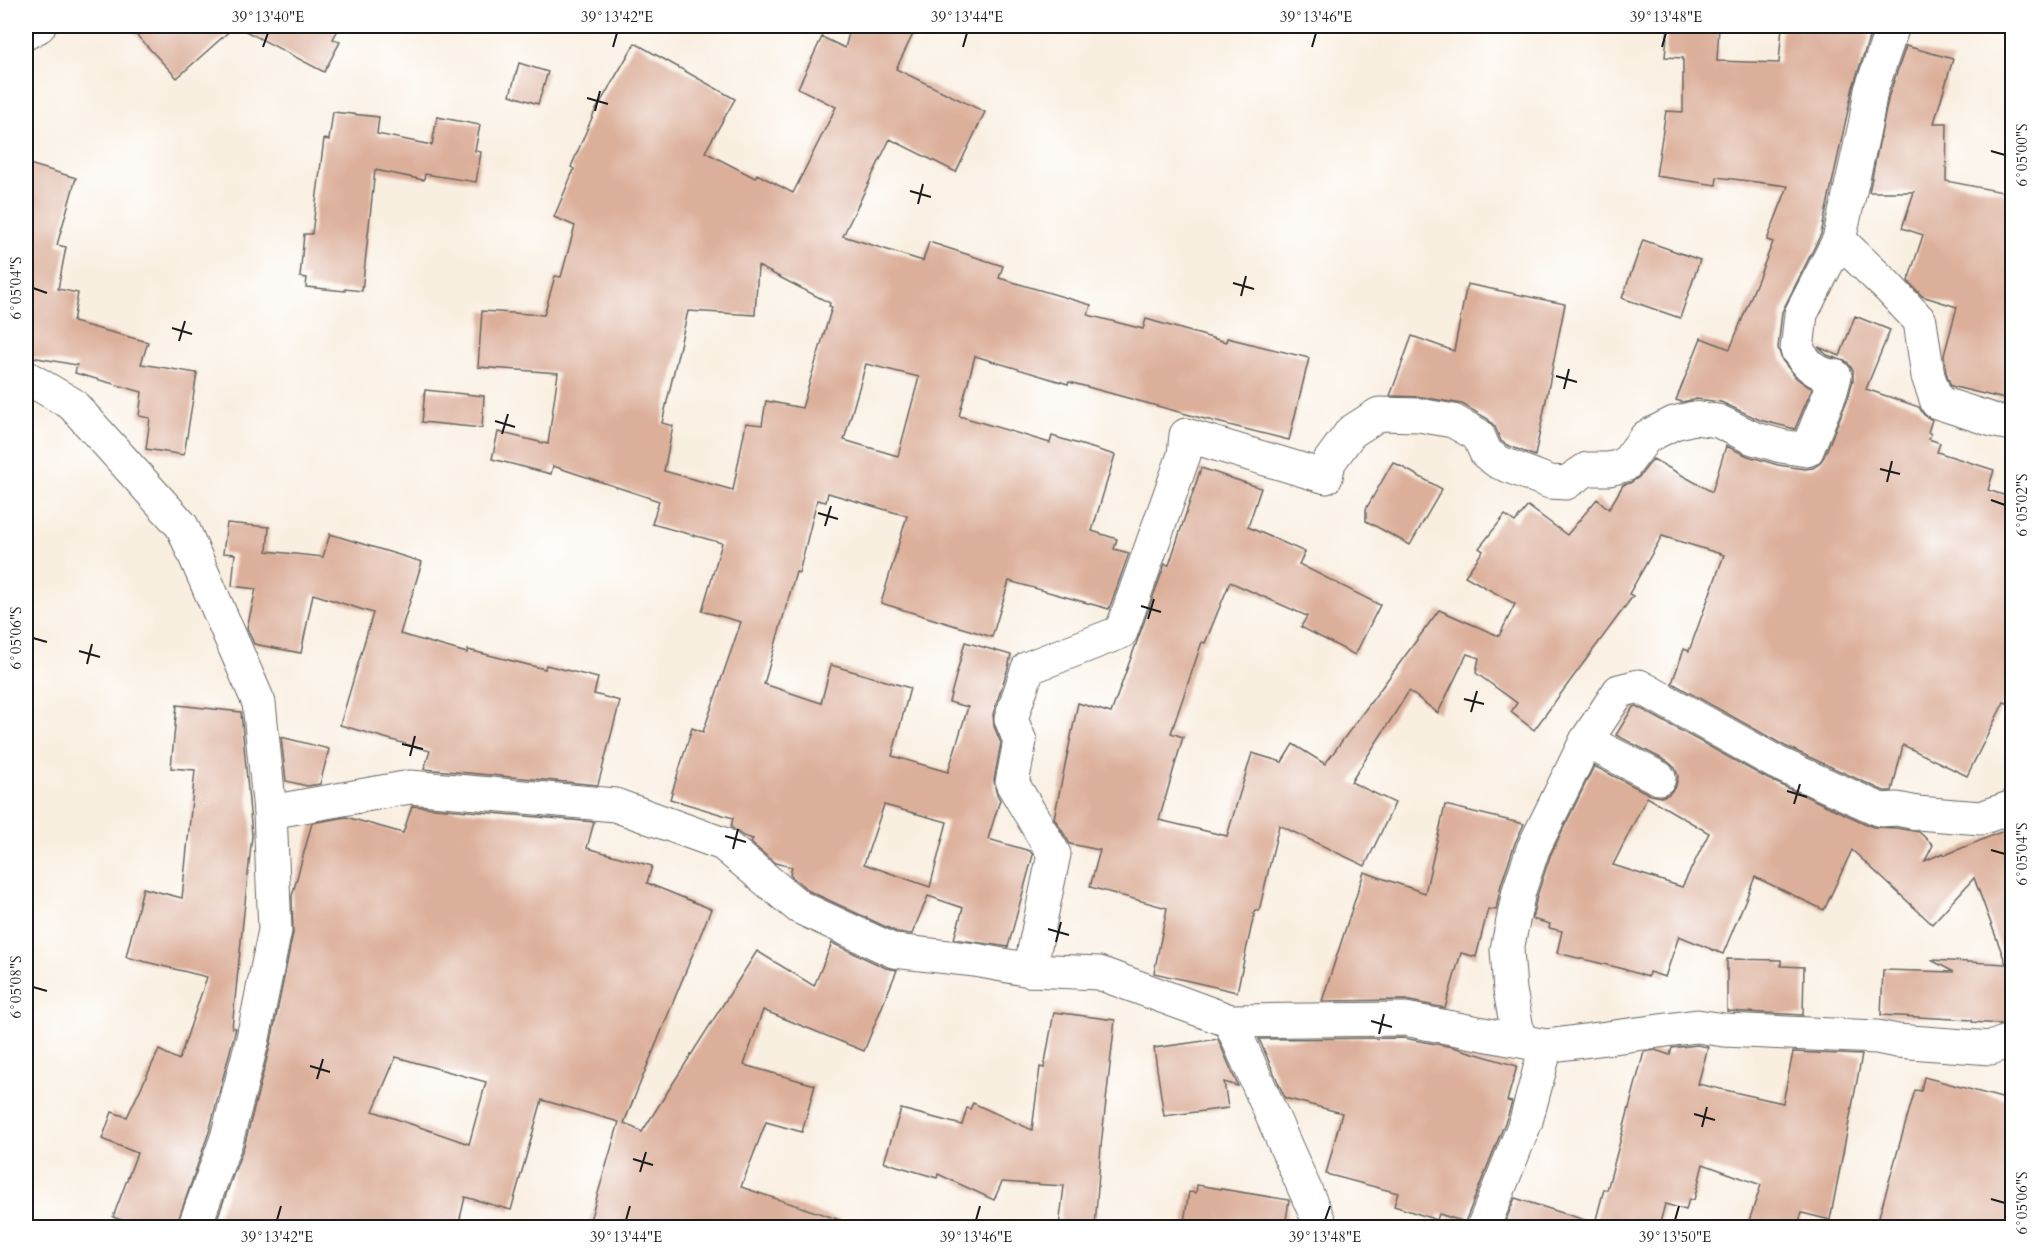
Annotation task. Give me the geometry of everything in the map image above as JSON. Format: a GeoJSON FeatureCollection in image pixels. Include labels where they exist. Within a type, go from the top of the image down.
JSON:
{"type":"FeatureCollection","features":[{"type":"Feature","properties":{"kind":"street"},"geometry":{"type":"LineString","coordinates":[[26,33],[39,26]]}},
{"type":"Feature","properties":{"kind":"street"},"geometry":{"type":"LineString","coordinates":[[1030,970],[1054,854],[1012,783],[1020,741],[1011,719],[1028,668],[1121,632],[1184,455],[1186,435],[1326,477],[1329,462],[1351,432],[1379,414],[1419,415],[1453,421],[1472,430],[1478,435],[1486,453],[1498,462],[1550,482],[1561,483],[1566,483],[1587,469],[1609,469],[1625,465],[1646,437],[1674,423],[1694,418],[1718,421],[1753,438],[1807,450],[1835,376],[1823,374],[1809,367],[1797,350],[1801,314],[1839,240],[1871,90],[1893,26]]}},
{"type":"Feature","properties":{"kind":"street"},"geometry":{"type":"LineString","coordinates":[[1839,240],[1920,321],[1928,376],[1937,402],[1996,421],[2013,424]]}},
{"type":"Feature","properties":{"kind":"street"},"geometry":{"type":"LineString","coordinates":[[26,377],[72,404],[182,526],[259,703],[270,812],[275,930],[253,1038],[227,1138],[194,1227]]}},
{"type":"Feature","properties":{"kind":"street"},"geometry":{"type":"LineString","coordinates":[[1483,1227],[1526,1121],[1532,1043],[1510,990],[1507,950],[1519,891],[1533,849],[1586,741],[1619,691],[1639,686],[1778,763],[1881,810],[1981,818],[2013,807]]}},
{"type":"Feature","properties":{"kind":"street"},"geometry":{"type":"LineString","coordinates":[[1586,741],[1659,778]]}},
{"type":"Feature","properties":{"kind":"street"},"geometry":{"type":"LineString","coordinates":[[270,812],[410,787],[615,805],[723,844],[799,907],[894,951],[975,960],[1030,970],[1099,973],[1230,1020],[1405,1019],[1532,1043],[1697,1026],[1724,1030],[1878,1037],[1897,1041],[1991,1047],[2013,1040]]}},
{"type":"Feature","properties":{"kind":"street"},"geometry":{"type":"LineString","coordinates":[[1230,1020],[1322,1227]]}},
{"type":"Feature","properties":{"kind":"building"},"geometry":{"type":"Polygon","coordinates":[[[128,26],[235,26],[177,78],[128,26]]]}},
{"type":"Feature","properties":{"kind":"building"},"geometry":{"type":"Polygon","coordinates":[[[236,26],[340,26],[333,39],[340,42],[324,72],[236,26]]]}},
{"type":"Feature","properties":{"kind":"building"},"geometry":{"type":"Polygon","coordinates":[[[851,26],[917,26],[896,69],[985,112],[956,172],[890,139],[843,236],[923,261],[929,242],[1003,266],[999,278],[1091,305],[1088,315],[1143,329],[1146,319],[1226,342],[1227,338],[1309,358],[1289,440],[1069,382],[1068,384],[975,356],[959,416],[1050,443],[1052,436],[1115,455],[1092,531],[1117,539],[1114,549],[1129,553],[1109,609],[1009,581],[992,637],[881,603],[907,516],[828,493],[826,502],[817,500],[799,573],[796,572],[764,684],[821,703],[831,665],[910,688],[892,756],[948,772],[968,707],[949,702],[965,642],[1011,655],[993,714],[994,726],[1001,743],[994,780],[1000,800],[988,839],[1030,851],[1033,855],[1008,947],[954,939],[963,908],[928,896],[912,934],[899,933],[809,891],[790,875],[792,867],[775,863],[751,843],[753,839],[743,836],[731,827],[733,818],[670,799],[692,728],[703,732],[741,622],[702,611],[722,543],[652,524],[659,501],[553,466],[551,474],[492,459],[498,432],[548,444],[558,373],[478,367],[482,311],[544,315],[555,276],[561,277],[575,226],[554,217],[574,169],[571,167],[594,113],[635,43],[735,99],[705,152],[755,178],[757,174],[793,193],[836,107],[798,88],[822,37],[845,48],[851,26]],[[758,266],[755,315],[688,311],[662,423],[673,426],[664,471],[733,490],[746,423],[762,425],[766,401],[802,408],[832,307],[829,306],[830,303],[758,266]],[[866,364],[844,440],[898,456],[919,377],[866,364]],[[884,805],[864,864],[930,887],[947,822],[884,805]]]}},
{"type":"Feature","properties":{"kind":"building"},"geometry":{"type":"Polygon","coordinates":[[[1668,26],[1719,26],[1717,61],[1779,63],[1782,26],[1867,26],[1866,34],[1870,35],[1853,87],[1821,234],[1782,312],[1778,348],[1782,360],[1796,378],[1812,389],[1795,429],[1760,420],[1721,402],[1696,399],[1682,402],[1676,400],[1701,338],[1730,349],[1773,242],[1767,240],[1788,186],[1717,177],[1716,185],[1656,176],[1666,111],[1683,112],[1683,58],[1665,57],[1668,26]]]}},
{"type":"Feature","properties":{"kind":"building"},"geometry":{"type":"Polygon","coordinates":[[[1906,46],[1953,59],[1934,123],[1947,123],[1946,181],[2013,194],[2013,401],[1951,386],[1944,355],[1957,307],[1922,296],[1908,281],[1923,235],[1902,228],[1914,192],[1869,192],[1889,95],[1906,46]]]}},
{"type":"Feature","properties":{"kind":"building"},"geometry":{"type":"Polygon","coordinates":[[[519,63],[548,72],[538,104],[510,95],[519,63]]]}},
{"type":"Feature","properties":{"kind":"building"},"geometry":{"type":"Polygon","coordinates":[[[333,112],[379,117],[377,134],[432,145],[437,117],[480,125],[475,151],[481,152],[476,182],[425,174],[424,180],[375,170],[362,291],[306,287],[307,278],[300,277],[304,234],[312,234],[324,139],[329,140],[333,112]]]}},
{"type":"Feature","properties":{"kind":"building"},"geometry":{"type":"Polygon","coordinates":[[[26,163],[76,178],[57,245],[66,247],[58,289],[78,293],[73,322],[148,342],[141,364],[197,373],[184,455],[146,449],[150,418],[139,416],[142,392],[75,373],[77,365],[26,356],[26,163]]]}},
{"type":"Feature","properties":{"kind":"building"},"geometry":{"type":"Polygon","coordinates":[[[1643,240],[1700,260],[1680,318],[1622,298],[1643,240]]]}},
{"type":"Feature","properties":{"kind":"building"},"geometry":{"type":"Polygon","coordinates":[[[1467,284],[1565,304],[1535,456],[1501,441],[1495,427],[1488,419],[1462,404],[1422,397],[1390,396],[1412,336],[1454,351],[1467,284]]]}},
{"type":"Feature","properties":{"kind":"building"},"geometry":{"type":"Polygon","coordinates":[[[1855,316],[1890,330],[1866,389],[1919,407],[1924,415],[1932,420],[1928,432],[1931,434],[1929,439],[1940,443],[1937,452],[1994,470],[1988,490],[2013,498],[2013,705],[2004,702],[1967,776],[1903,745],[1892,791],[1884,791],[1785,746],[1672,683],[1684,649],[1689,651],[1724,555],[1662,536],[1629,594],[1633,596],[1534,730],[1511,712],[1517,703],[1476,673],[1479,658],[1467,654],[1438,713],[1409,691],[1351,782],[1395,803],[1365,866],[1279,825],[1259,911],[1255,910],[1237,992],[1154,973],[1167,908],[1090,887],[1100,850],[1070,844],[1054,818],[1078,703],[1111,713],[1165,564],[1169,565],[1201,468],[1261,488],[1248,527],[1305,552],[1299,564],[1380,605],[1355,655],[1301,627],[1307,616],[1230,582],[1205,643],[1202,642],[1171,733],[1183,737],[1159,820],[1227,836],[1252,753],[1282,762],[1293,744],[1325,764],[1439,610],[1499,636],[1515,604],[1465,576],[1483,551],[1479,548],[1505,515],[1515,522],[1528,506],[1567,535],[1597,499],[1609,509],[1623,485],[1639,477],[1653,459],[1712,492],[1726,446],[1748,456],[1778,465],[1805,469],[1819,464],[1848,398],[1853,370],[1847,362],[1827,355],[1818,347],[1840,356],[1855,316]]]}},
{"type":"Feature","properties":{"kind":"building"},"geometry":{"type":"Polygon","coordinates":[[[425,390],[484,396],[482,428],[422,422],[425,390]]]}},
{"type":"Feature","properties":{"kind":"building"},"geometry":{"type":"Polygon","coordinates":[[[1393,462],[1442,489],[1410,545],[1366,521],[1366,509],[1393,462]]]}},
{"type":"Feature","properties":{"kind":"building"},"geometry":{"type":"Polygon","coordinates":[[[227,523],[269,527],[267,551],[323,557],[330,534],[422,562],[400,634],[467,653],[468,650],[545,669],[546,665],[598,678],[594,694],[620,701],[598,785],[424,769],[430,751],[340,725],[373,613],[313,594],[301,653],[254,644],[247,628],[256,589],[232,586],[235,554],[223,553],[227,523]]]}},
{"type":"Feature","properties":{"kind":"building"},"geometry":{"type":"Polygon","coordinates":[[[177,705],[241,712],[252,835],[232,1028],[236,1028],[209,1132],[176,1227],[141,1227],[113,1217],[137,1153],[102,1139],[112,1112],[127,1117],[159,1050],[179,1060],[207,977],[126,957],[143,888],[182,898],[195,770],[171,768],[177,705]]]}},
{"type":"Feature","properties":{"kind":"building"},"geometry":{"type":"Polygon","coordinates":[[[1636,706],[1768,779],[1873,827],[1919,832],[1933,845],[1925,861],[2013,827],[2013,1022],[2001,1024],[1972,1022],[1972,1020],[1881,1015],[1883,970],[1954,972],[1931,960],[2006,964],[1974,878],[1932,924],[1852,850],[1824,910],[1755,877],[1723,954],[1679,936],[1665,977],[1649,972],[1648,977],[1557,953],[1562,931],[1549,928],[1550,924],[1532,919],[1550,856],[1594,766],[1651,795],[1661,797],[1669,794],[1676,786],[1678,776],[1675,768],[1668,762],[1616,735],[1633,707],[1636,706]],[[1647,797],[1613,865],[1682,887],[1709,833],[1647,797]]]}},
{"type":"Feature","properties":{"kind":"building"},"geometry":{"type":"Polygon","coordinates":[[[281,737],[329,749],[320,784],[307,786],[286,781],[281,737]]]}},
{"type":"Feature","properties":{"kind":"building"},"geometry":{"type":"Polygon","coordinates":[[[1445,805],[1524,824],[1501,885],[1496,910],[1488,909],[1476,957],[1461,953],[1445,1008],[1405,1000],[1322,1001],[1364,872],[1425,893],[1445,805]]]}},
{"type":"Feature","properties":{"kind":"building"},"geometry":{"type":"Polygon","coordinates":[[[412,806],[594,822],[587,848],[652,866],[647,883],[711,909],[624,1123],[642,1132],[757,951],[814,986],[832,943],[886,968],[897,970],[864,1051],[763,1010],[744,1065],[815,1085],[802,1132],[766,1122],[741,1187],[846,1222],[845,1227],[588,1227],[619,1122],[542,1100],[511,1210],[465,1197],[458,1227],[214,1227],[245,1143],[271,1042],[293,933],[292,896],[312,823],[346,817],[403,833],[412,806]],[[396,1057],[373,1111],[469,1144],[486,1082],[396,1057]]]}},
{"type":"Feature","properties":{"kind":"building"},"geometry":{"type":"Polygon","coordinates":[[[1727,959],[1781,960],[1781,966],[1804,967],[1803,1015],[1727,1011],[1727,959]]]}},
{"type":"Feature","properties":{"kind":"building"},"geometry":{"type":"Polygon","coordinates":[[[1054,1012],[1115,1020],[1101,1146],[1095,1227],[1059,1227],[1064,1186],[1002,1182],[994,1200],[938,1174],[937,1178],[884,1162],[901,1109],[962,1125],[967,1108],[970,1109],[973,1103],[1032,1130],[1040,1067],[1044,1068],[1054,1012]]]}},
{"type":"Feature","properties":{"kind":"building"},"geometry":{"type":"Polygon","coordinates":[[[1403,1038],[1453,1047],[1517,1066],[1507,1101],[1512,1102],[1508,1115],[1465,1222],[1439,1214],[1437,1220],[1394,1206],[1398,1193],[1326,1174],[1342,1113],[1285,1098],[1259,1039],[1403,1038]]]}},
{"type":"Feature","properties":{"kind":"building"},"geometry":{"type":"Polygon","coordinates":[[[1218,1039],[1238,1086],[1224,1082],[1228,1108],[1164,1116],[1154,1048],[1218,1039]]]}},
{"type":"Feature","properties":{"kind":"building"},"geometry":{"type":"Polygon","coordinates":[[[1697,1045],[1708,1047],[1698,1084],[1783,1103],[1793,1052],[1862,1055],[1830,1220],[1802,1213],[1797,1227],[1747,1227],[1761,1185],[1703,1164],[1694,1200],[1689,1199],[1686,1210],[1665,1204],[1659,1227],[1594,1227],[1604,1189],[1607,1190],[1644,1052],[1655,1050],[1670,1055],[1672,1048],[1697,1045]]]}},
{"type":"Feature","properties":{"kind":"building"},"geometry":{"type":"Polygon","coordinates":[[[1924,1077],[2013,1101],[2013,1227],[1876,1227],[1915,1090],[1921,1091],[1924,1077]]]}},
{"type":"Feature","properties":{"kind":"building"},"geometry":{"type":"Polygon","coordinates":[[[1197,1185],[1289,1200],[1285,1227],[1183,1227],[1189,1192],[1196,1193],[1197,1185]]]}},
{"type":"Feature","properties":{"kind":"building"},"geometry":{"type":"Polygon","coordinates":[[[1515,1198],[1588,1221],[1587,1227],[1503,1227],[1515,1198]]]}}]}
